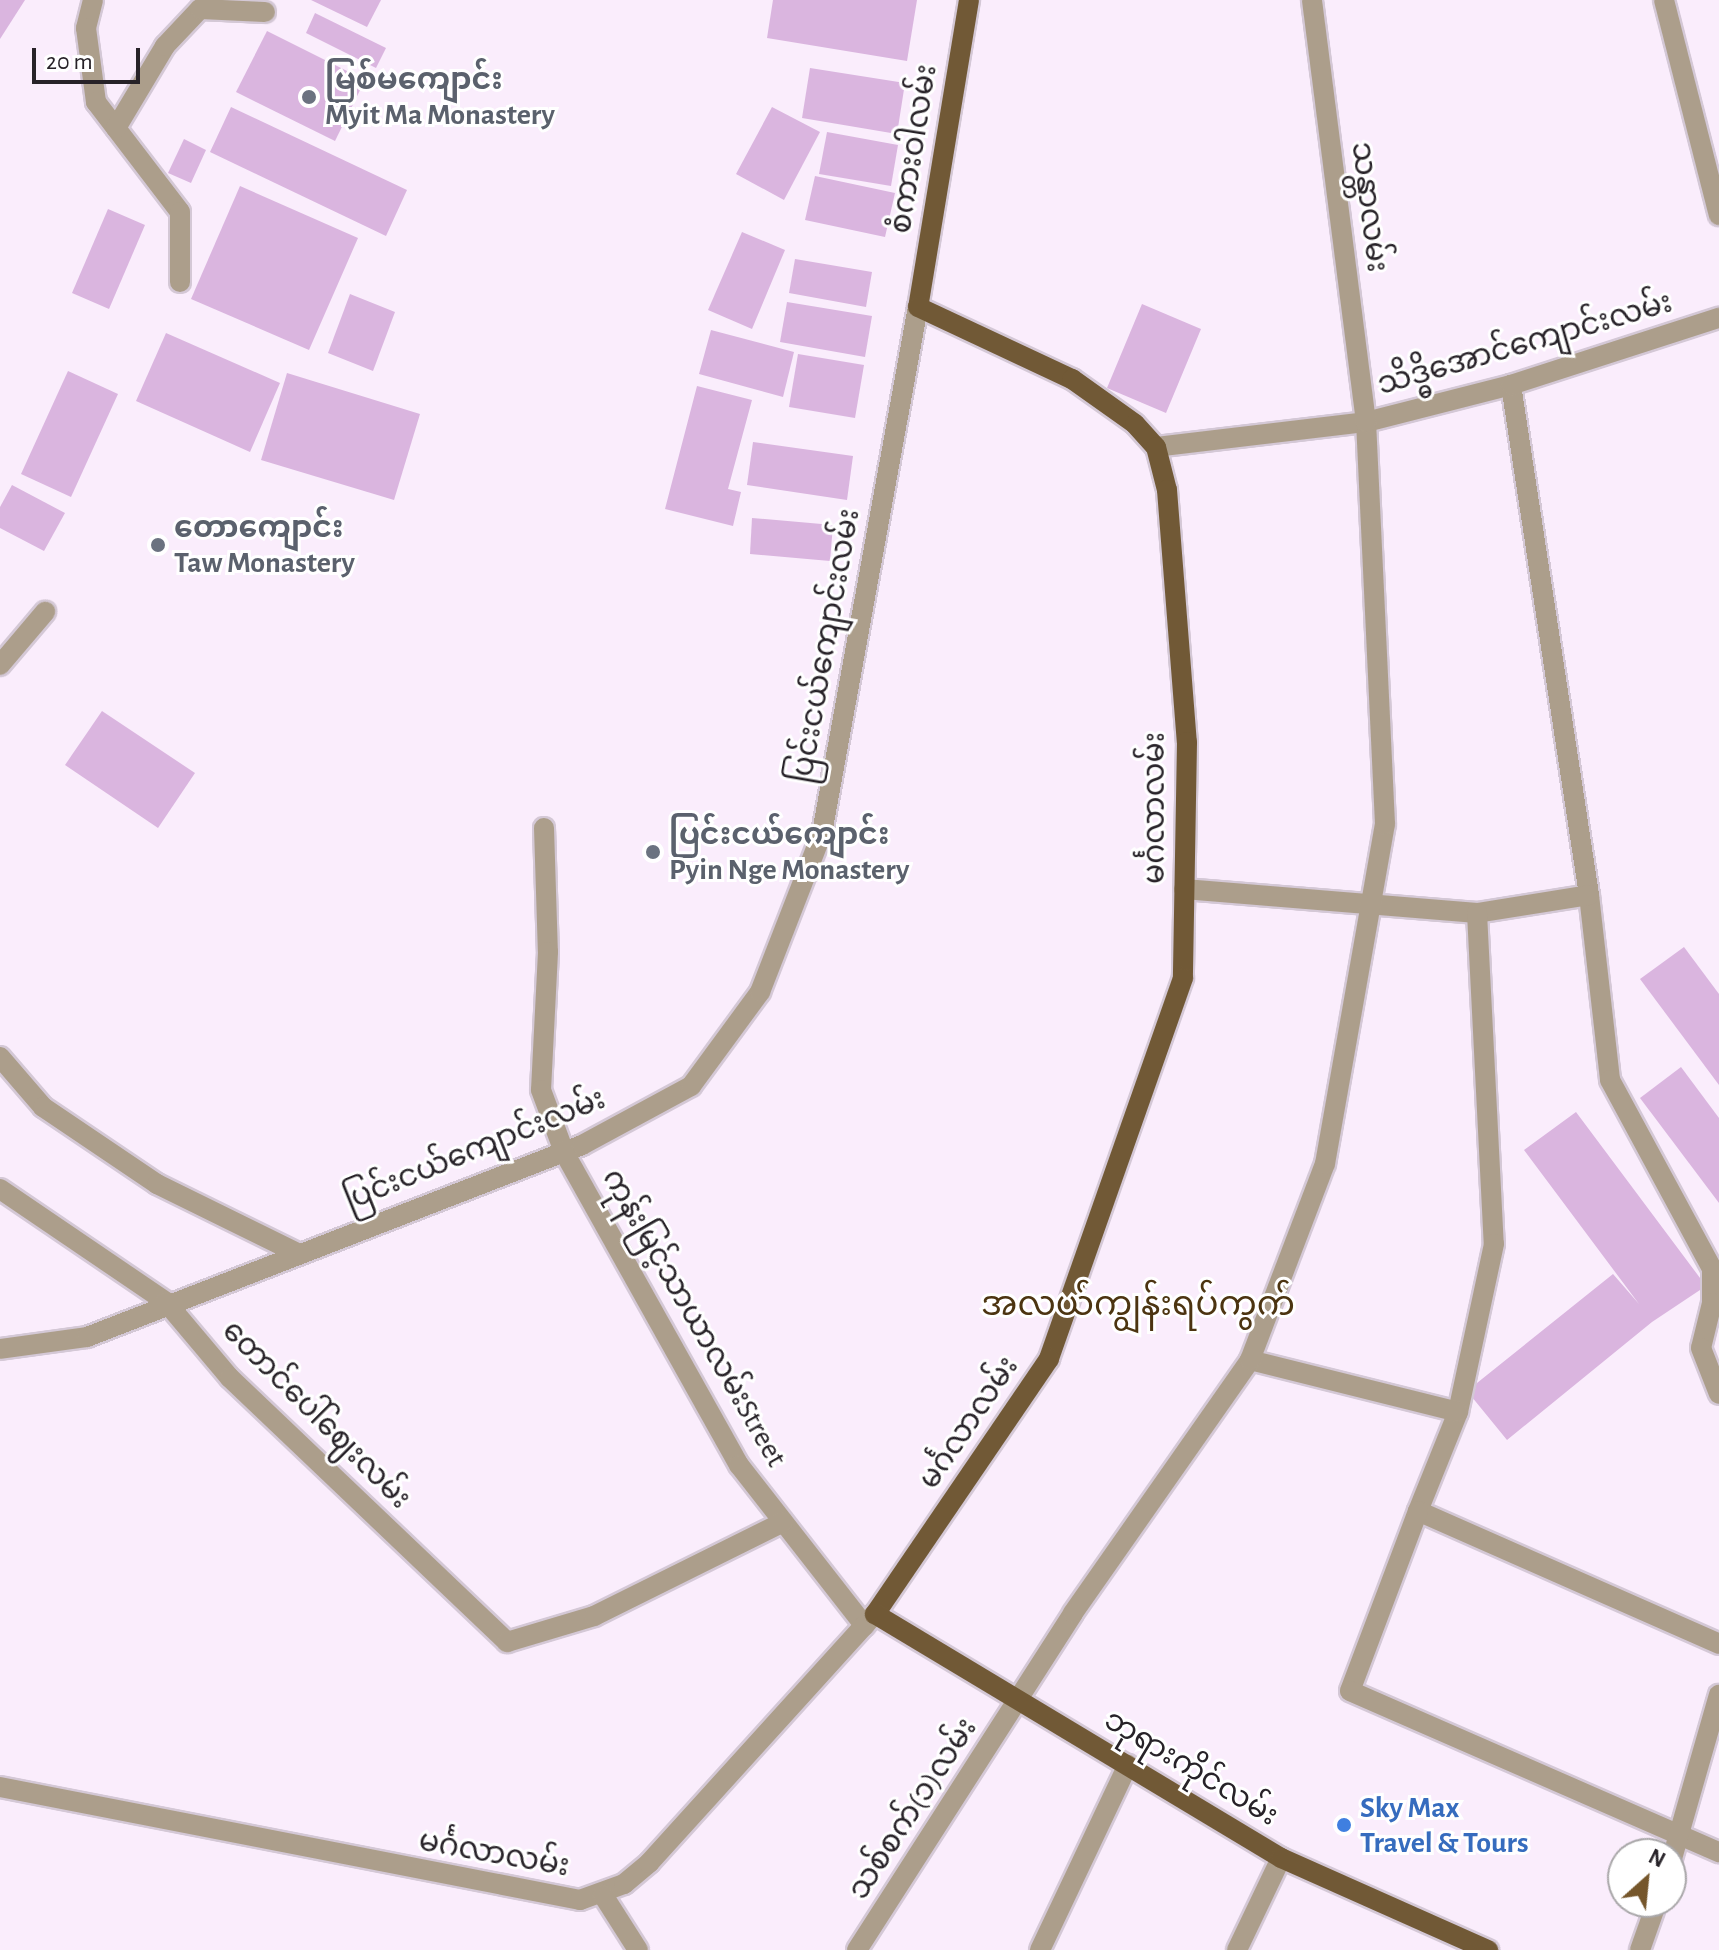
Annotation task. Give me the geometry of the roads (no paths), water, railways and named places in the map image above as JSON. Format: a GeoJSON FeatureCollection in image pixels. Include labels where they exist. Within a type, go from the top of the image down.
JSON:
{"type":"FeatureCollection","features":[{"type":"Feature","properties":{"kind":"main road","name":"စံကားဝါလမ်း"},"geometry":{"type":"LineString","coordinates":[[918,307],[969,0]]}},
{"type":"Feature","properties":{"kind":"main road"},"geometry":{"type":"LineString","coordinates":[[918,307],[1072,379],[1135,424],[1156,447]]}},
{"type":"Feature","properties":{"kind":"main road","name":"မင်္ဂလာလမ်း"},"geometry":{"type":"LineString","coordinates":[[870,1620],[1049,1359],[1183,978],[1187,742],[1167,490],[1156,447]]}},
{"type":"Feature","properties":{"kind":"main road","name":"ဘုရားကိုင်လမ်း"},"geometry":{"type":"LineString","coordinates":[[870,1620],[1020,1701],[1281,1858],[1488,1950]]}},
{"type":"Feature","properties":{"kind":"street"},"geometry":{"type":"LineString","coordinates":[[93,0],[86,28],[96,102],[180,212],[180,282]]}},
{"type":"Feature","properties":{"kind":"street","name":"သန္တာလမ်း"},"geometry":{"type":"LineString","coordinates":[[1312,0],[1366,422],[1385,824],[1369,904]]}},
{"type":"Feature","properties":{"kind":"street"},"geometry":{"type":"LineString","coordinates":[[1664,0],[1719,215]]}},
{"type":"Feature","properties":{"kind":"street"},"geometry":{"type":"LineString","coordinates":[[116,128],[165,46],[200,9],[265,12]]}},
{"type":"Feature","properties":{"kind":"street","name":"ပြင်းငယ်ကျောင်းလမ်း"},"geometry":{"type":"LineString","coordinates":[[0,1349],[87,1337],[166,1302],[564,1152],[691,1086],[760,992],[822,833],[918,307]]}},
{"type":"Feature","properties":{"kind":"street","name":"သိဒ္ဓိအောင်ကျောင်းလမ်း"},"geometry":{"type":"LineString","coordinates":[[1156,447],[1366,422],[1511,385],[1719,318]]}},
{"type":"Feature","properties":{"kind":"street"},"geometry":{"type":"LineString","coordinates":[[1511,385],[1589,895],[1610,1080],[1712,1269],[1712,1303],[1701,1348],[1719,1394]]}},
{"type":"Feature","properties":{"kind":"street"},"geometry":{"type":"LineString","coordinates":[[0,665],[45,612]]}},
{"type":"Feature","properties":{"kind":"street","name":"ကုန်းမြင့်သာယာလမ်းStreet"},"geometry":{"type":"LineString","coordinates":[[544,828],[548,952],[541,1090],[564,1152],[739,1465],[783,1522],[870,1620]]}},
{"type":"Feature","properties":{"kind":"street"},"geometry":{"type":"LineString","coordinates":[[1184,889],[1477,913],[1589,895]]}},
{"type":"Feature","properties":{"kind":"street","name":"သစ်စက်(၁)လမ်း"},"geometry":{"type":"LineString","coordinates":[[857,1950],[1020,1701],[1073,1613],[1250,1360],[1325,1164],[1369,904]]}},
{"type":"Feature","properties":{"kind":"street"},"geometry":{"type":"LineString","coordinates":[[1477,913],[1494,1244],[1458,1412],[1350,1691],[1719,1852]]}},
{"type":"Feature","properties":{"kind":"street"},"geometry":{"type":"LineString","coordinates":[[0,1057],[43,1107],[157,1184],[299,1254]]}},
{"type":"Feature","properties":{"kind":"street","name":"တောင်ပေါ်ဈေးလမ်း"},"geometry":{"type":"LineString","coordinates":[[0,1189],[166,1302],[230,1378],[507,1642],[594,1616],[783,1522]]}},
{"type":"Feature","properties":{"kind":"street"},"geometry":{"type":"LineString","coordinates":[[1250,1360],[1458,1412]]}},
{"type":"Feature","properties":{"kind":"street"},"geometry":{"type":"LineString","coordinates":[[1418,1511],[1719,1644]]}},
{"type":"Feature","properties":{"kind":"street","name":"မင်္ဂလာလမ်း"},"geometry":{"type":"LineString","coordinates":[[0,1787],[557,1899],[603,1895],[649,1863],[870,1620]]}},
{"type":"Feature","properties":{"kind":"street"},"geometry":{"type":"LineString","coordinates":[[1680,1838],[1719,1695]]}},
{"type":"Feature","properties":{"kind":"street"},"geometry":{"type":"LineString","coordinates":[[1040,1950],[1128,1765]]}},
{"type":"Feature","properties":{"kind":"street"},"geometry":{"type":"LineString","coordinates":[[1237,1950],[1281,1858]]}},
{"type":"Feature","properties":{"kind":"street"},"geometry":{"type":"LineString","coordinates":[[603,1895],[638,1950]]}},
{"type":"Feature","properties":{"kind":"street"},"geometry":{"type":"LineString","coordinates":[[1640,1950],[1651,1918]]}},
{"type":"Feature","properties":{"kind":"place","name":"မြစ်မကျောင်း Myit Ma Monastery"},"geometry":{"type":"Point","coordinates":[309,97]}},
{"type":"Feature","properties":{"kind":"place","name":"တောကျောင်း Taw Monastery"},"geometry":{"type":"Point","coordinates":[158,545]}},
{"type":"Feature","properties":{"kind":"place","name":"ပြင်းငယ်ကျောင်း Pyin Nge Monastery"},"geometry":{"type":"Point","coordinates":[653,852]}},
{"type":"Feature","properties":{"kind":"place","name":"Sky Max Travel & Tours"},"geometry":{"type":"Point","coordinates":[1344,1825]}},
{"type":"Feature","properties":{"kind":"district","name":"အလယ်ကျွန်းရပ်ကွက်"},"geometry":{"type":"Point","coordinates":[1138,1306]}}]}
